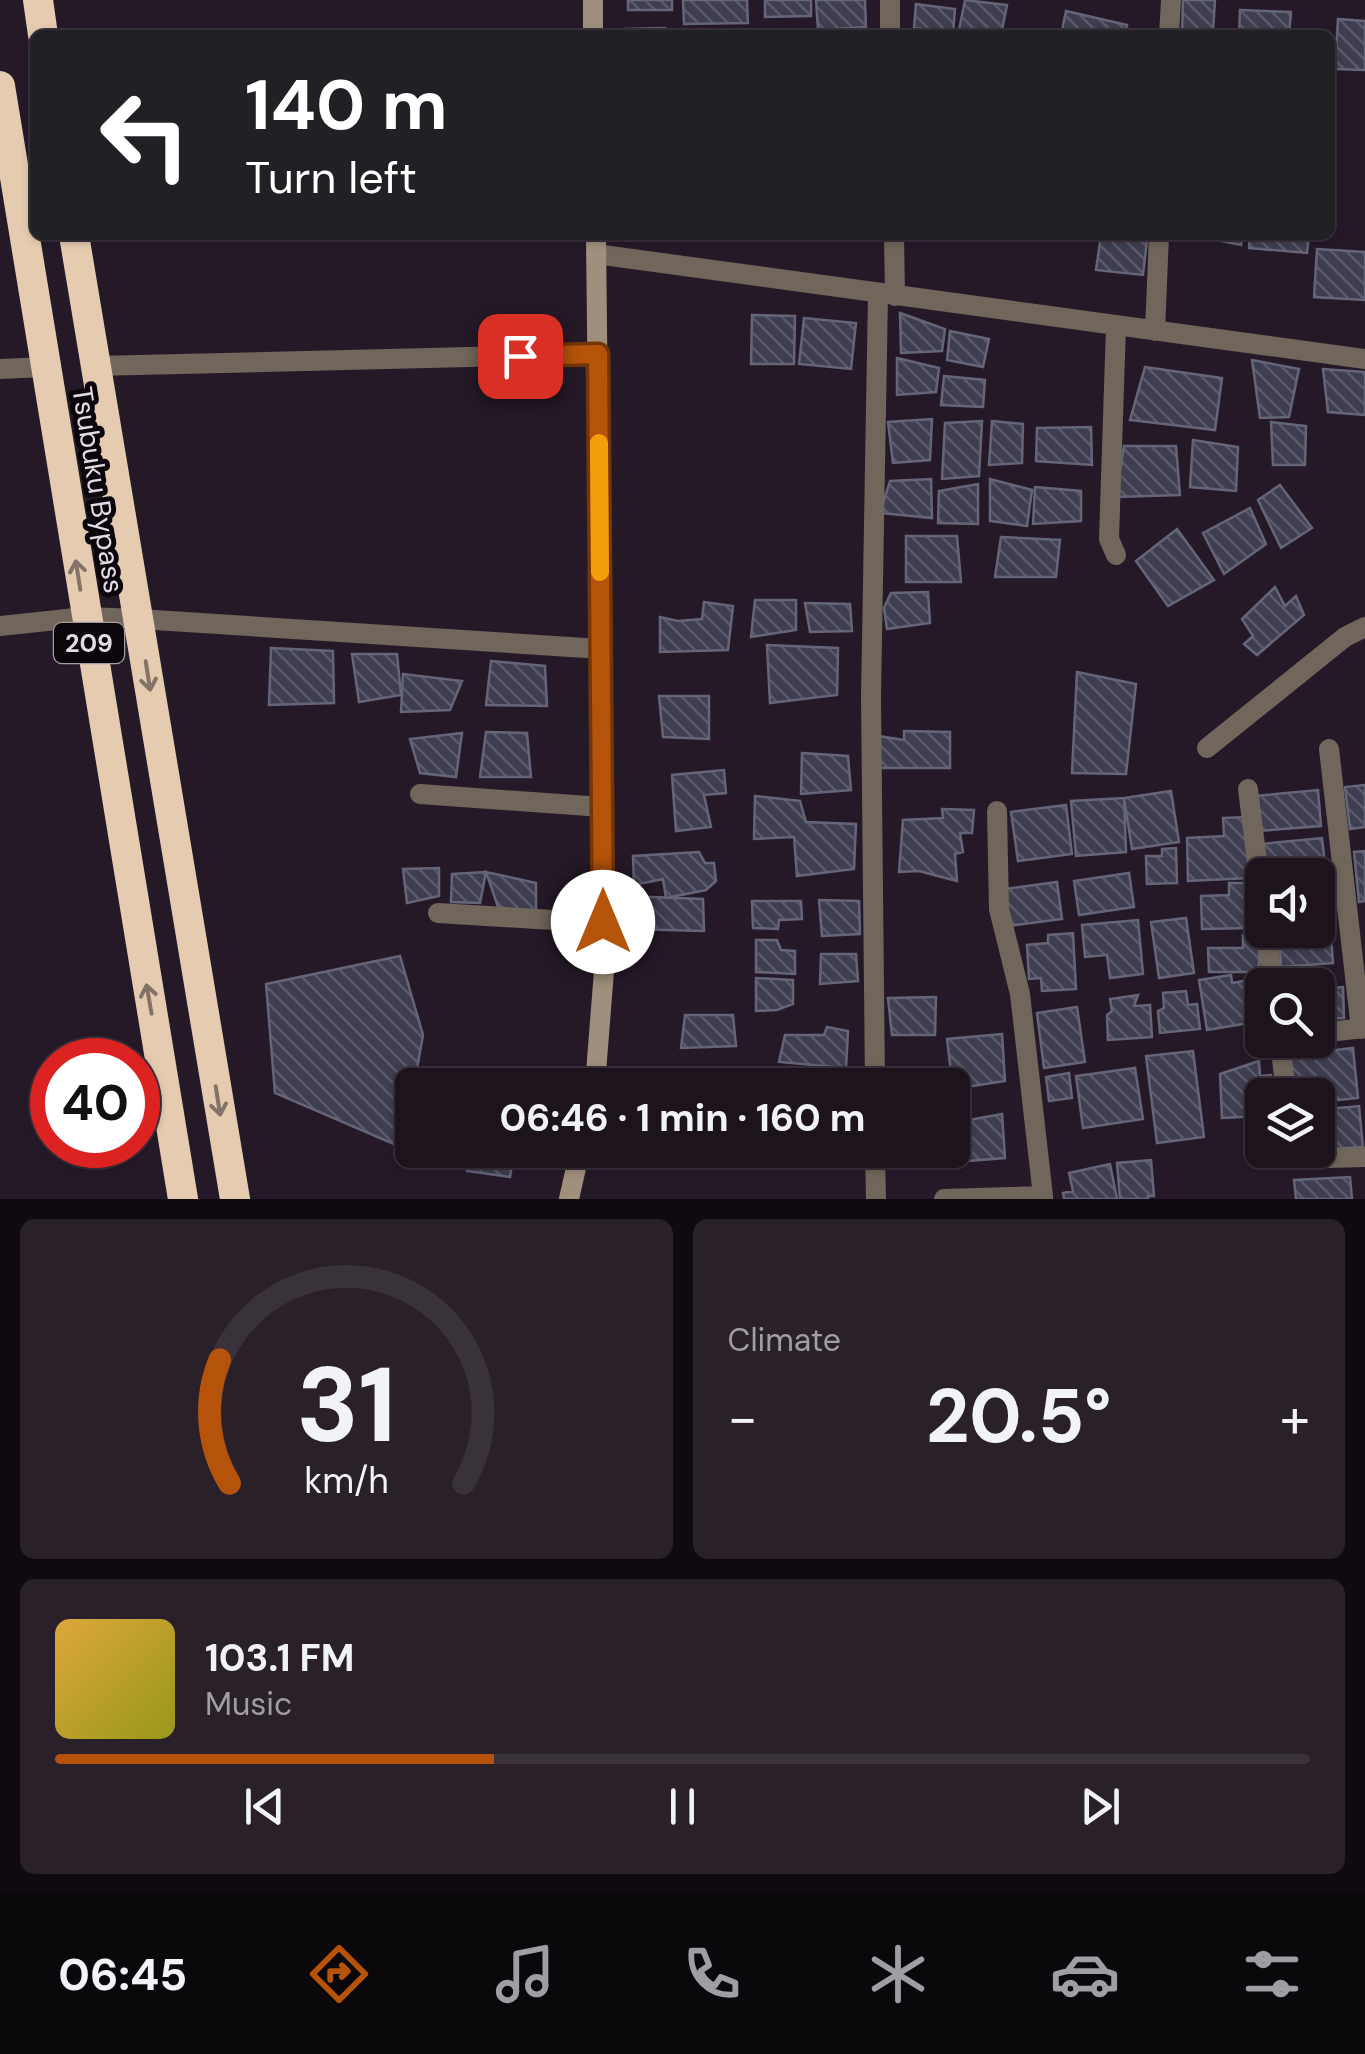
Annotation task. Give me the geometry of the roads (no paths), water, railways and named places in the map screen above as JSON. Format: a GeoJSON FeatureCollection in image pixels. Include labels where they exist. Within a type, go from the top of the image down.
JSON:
{"type":"FeatureCollection","features":[{"type":"Feature","properties":{"kind":"highway"},"geometry":{"type":"LineString","coordinates":[[38,0],[42,30]]}},
{"type":"Feature","properties":{"kind":"highway","name":"Tsubuku Bypass"},"geometry":{"type":"LineString","coordinates":[[0,86],[183,1199]]}},
{"type":"Feature","properties":{"kind":"highway","name":"Tsubuku Bypass"},"geometry":{"type":"LineString","coordinates":[[75,240],[235,1199]]}},
{"type":"Feature","properties":{"kind":"street"},"geometry":{"type":"LineString","coordinates":[[593,0],[593,30]]}},
{"type":"Feature","properties":{"kind":"street"},"geometry":{"type":"LineString","coordinates":[[890,0],[890,30]]}},
{"type":"Feature","properties":{"kind":"street"},"geometry":{"type":"LineString","coordinates":[[1169,30],[1171,0]]}},
{"type":"Feature","properties":{"kind":"street"},"geometry":{"type":"LineString","coordinates":[[874,1068],[871,698],[886,295],[893,240]]}},
{"type":"Feature","properties":{"kind":"street"},"geometry":{"type":"LineString","coordinates":[[1154,331],[1159,240]]}},
{"type":"Feature","properties":{"kind":"street"},"geometry":{"type":"LineString","coordinates":[[596,1068],[604,971],[596,245],[886,295],[1365,358]]}},
{"type":"Feature","properties":{"kind":"street"},"geometry":{"type":"LineString","coordinates":[[1116,326],[1108,539],[1116,555]]}},
{"type":"Feature","properties":{"kind":"street"},"geometry":{"type":"LineString","coordinates":[[94,366],[598,354]]}},
{"type":"Feature","properties":{"kind":"street"},"geometry":{"type":"LineString","coordinates":[[0,368],[45,367]]}},
{"type":"Feature","properties":{"kind":"street"},"geometry":{"type":"LineString","coordinates":[[0,626],[85,617],[139,619],[600,649]]}},
{"type":"Feature","properties":{"kind":"street"},"geometry":{"type":"LineString","coordinates":[[1207,748],[1345,637],[1365,627]]}},
{"type":"Feature","properties":{"kind":"street"},"geometry":{"type":"LineString","coordinates":[[1329,749],[1363,1029],[1335,1031]]}},
{"type":"Feature","properties":{"kind":"street"},"geometry":{"type":"LineString","coordinates":[[1248,790],[1256,858]]}},
{"type":"Feature","properties":{"kind":"street"},"geometry":{"type":"LineString","coordinates":[[420,794],[602,806]]}},
{"type":"Feature","properties":{"kind":"street"},"geometry":{"type":"LineString","coordinates":[[944,1199],[1043,1198],[1020,994],[999,909],[998,811]]}},
{"type":"Feature","properties":{"kind":"street"},"geometry":{"type":"LineString","coordinates":[[438,912],[603,922]]}},
{"type":"Feature","properties":{"kind":"street"},"geometry":{"type":"LineString","coordinates":[[1335,1157],[1365,1156]]}},
{"type":"Feature","properties":{"kind":"street"},"geometry":{"type":"LineString","coordinates":[[570,1199],[576,1168]]}},
{"type":"Feature","properties":{"kind":"street"},"geometry":{"type":"LineString","coordinates":[[875,1168],[876,1199]]}}]}
